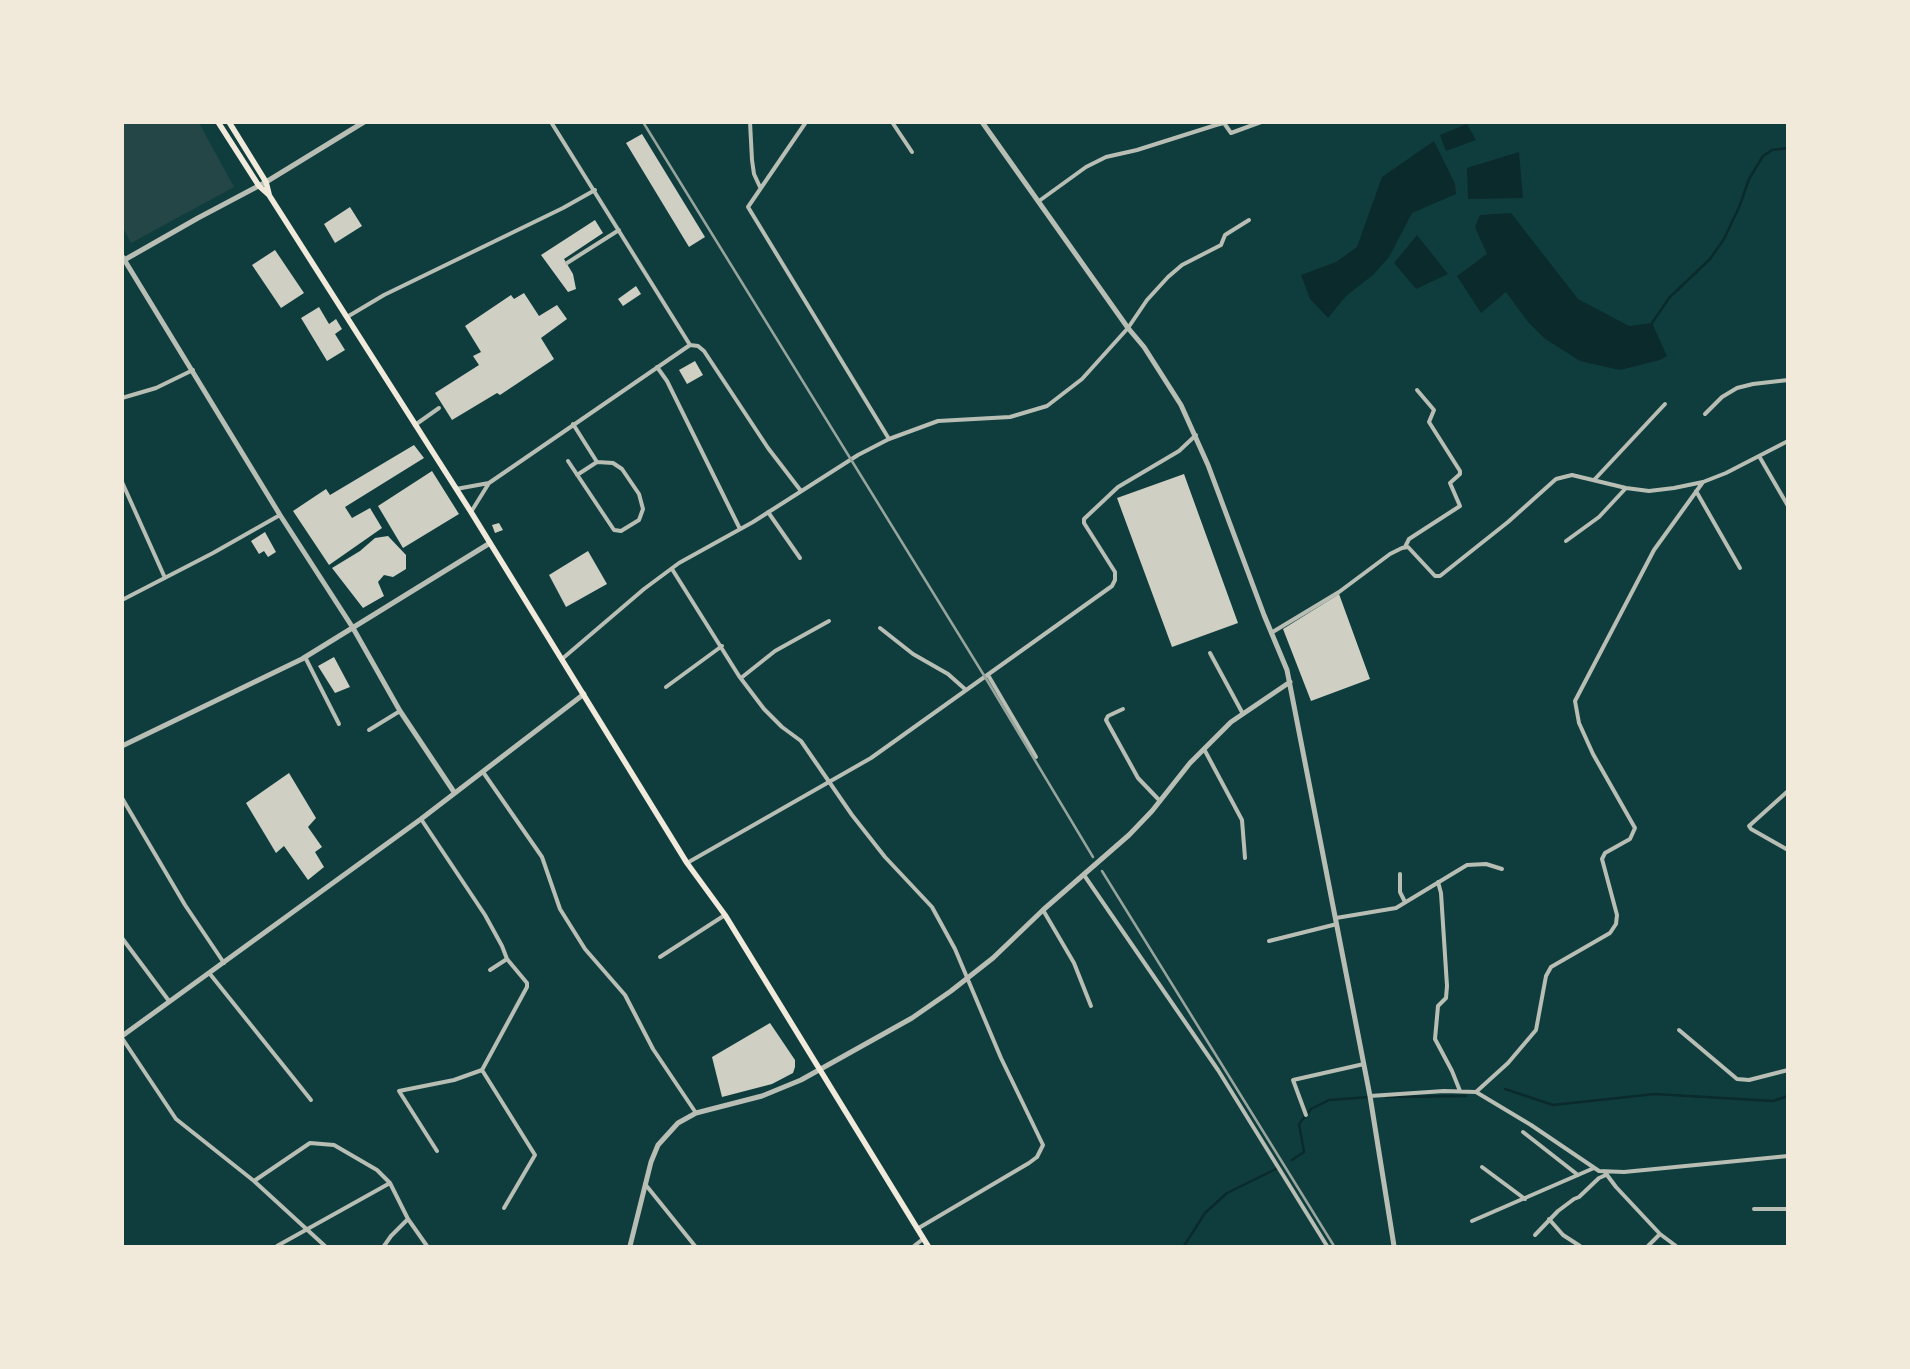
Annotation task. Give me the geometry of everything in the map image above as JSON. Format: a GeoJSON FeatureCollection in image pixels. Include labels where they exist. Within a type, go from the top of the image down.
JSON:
{"type":"FeatureCollection","features":[{"type":"Feature","properties":{"kind":"main road"},"geometry":{"type":"LineString","coordinates":[[218,122],[259,186],[269,195],[471,512],[687,863],[724,915],[928,1246]]}},
{"type":"Feature","properties":{"kind":"main road"},"geometry":{"type":"LineString","coordinates":[[229,122],[266,182],[269,195]]}},
{"type":"Feature","properties":{"kind":"street"},"geometry":{"type":"LineString","coordinates":[[364,122],[259,186],[124,257],[280,514],[353,628],[400,711],[454,792]]}},
{"type":"Feature","properties":{"kind":"street"},"geometry":{"type":"LineString","coordinates":[[551,122],[690,345]]}},
{"type":"Feature","properties":{"kind":"street"},"geometry":{"type":"LineString","coordinates":[[750,122],[754,174],[760,187]]}},
{"type":"Feature","properties":{"kind":"street"},"geometry":{"type":"LineString","coordinates":[[806,122],[748,207],[889,439]]}},
{"type":"Feature","properties":{"kind":"street"},"geometry":{"type":"LineString","coordinates":[[892,122],[912,152]]}},
{"type":"Feature","properties":{"kind":"street"},"geometry":{"type":"LineString","coordinates":[[982,122],[1164,377],[1181,406],[1196,435],[1290,682],[1370,1096],[1394,1246]]}},
{"type":"Feature","properties":{"kind":"street"},"geometry":{"type":"LineString","coordinates":[[1039,201],[1086,167],[1106,158],[1224,123],[1231,132],[1260,122]]}},
{"type":"Feature","properties":{"kind":"street"},"geometry":{"type":"LineString","coordinates":[[347,317],[435,270],[563,208],[595,190]]}},
{"type":"Feature","properties":{"kind":"street"},"geometry":{"type":"LineString","coordinates":[[562,659],[672,568],[889,439],[938,421],[1010,417],[1047,406],[1082,379],[1128,328],[1147,300],[1175,271],[1182,265],[1221,245],[1229,232],[1249,220]]}},
{"type":"Feature","properties":{"kind":"street"},"geometry":{"type":"LineString","coordinates":[[567,263],[619,230]]}},
{"type":"Feature","properties":{"kind":"street"},"geometry":{"type":"LineString","coordinates":[[471,512],[489,483],[572,424],[690,345],[698,346],[704,351],[768,448],[801,491]]}},
{"type":"Feature","properties":{"kind":"street"},"geometry":{"type":"LineString","coordinates":[[657,367],[667,381],[740,529]]}},
{"type":"Feature","properties":{"kind":"street"},"geometry":{"type":"LineString","coordinates":[[122,398],[156,388],[193,370]]}},
{"type":"Feature","properties":{"kind":"street"},"geometry":{"type":"LineString","coordinates":[[1705,414],[1722,397],[1737,388],[1758,383],[1788,380]]}},
{"type":"Feature","properties":{"kind":"street"},"geometry":{"type":"LineString","coordinates":[[1271,633],[1339,592],[1390,554],[1405,547],[1409,539],[1460,506],[1450,483],[1460,474],[1460,471],[1429,422],[1434,410],[1417,390]]}},
{"type":"Feature","properties":{"kind":"street"},"geometry":{"type":"LineString","coordinates":[[1595,479],[1665,404]]}},
{"type":"Feature","properties":{"kind":"street"},"geometry":{"type":"LineString","coordinates":[[415,425],[439,408]]}},
{"type":"Feature","properties":{"kind":"street"},"geometry":{"type":"LineString","coordinates":[[572,424],[597,462]]}},
{"type":"Feature","properties":{"kind":"street"},"geometry":{"type":"LineString","coordinates":[[687,863],[871,758],[1112,586],[1116,580],[1115,572],[1084,524],[1084,519],[1118,487],[1179,451],[1196,435]]}},
{"type":"Feature","properties":{"kind":"street"},"geometry":{"type":"LineString","coordinates":[[1405,547],[1438,577],[1508,522],[1556,479],[1572,475],[1626,488],[1649,491],[1703,482],[1788,441]]}},
{"type":"Feature","properties":{"kind":"street"},"geometry":{"type":"LineString","coordinates":[[1759,456],[1788,506]]}},
{"type":"Feature","properties":{"kind":"street"},"geometry":{"type":"LineString","coordinates":[[568,462],[608,523],[618,531],[629,528],[642,515],[642,502],[639,494],[622,469],[613,463],[597,462],[577,475]]}},
{"type":"Feature","properties":{"kind":"street"},"geometry":{"type":"LineString","coordinates":[[122,482],[165,578]]}},
{"type":"Feature","properties":{"kind":"street"},"geometry":{"type":"LineString","coordinates":[[1476,1092],[1508,1063],[1536,1030],[1546,976],[1551,967],[1610,933],[1616,924],[1617,915],[1602,859],[1605,853],[1630,839],[1635,828],[1593,754],[1579,723],[1575,701],[1654,550],[1703,482]]}},
{"type":"Feature","properties":{"kind":"street"},"geometry":{"type":"LineString","coordinates":[[456,490],[489,483]]}},
{"type":"Feature","properties":{"kind":"street"},"geometry":{"type":"LineString","coordinates":[[1566,541],[1600,517],[1626,488]]}},
{"type":"Feature","properties":{"kind":"street"},"geometry":{"type":"LineString","coordinates":[[1696,491],[1740,568]]}},
{"type":"Feature","properties":{"kind":"street"},"geometry":{"type":"LineString","coordinates":[[768,512],[800,558]]}},
{"type":"Feature","properties":{"kind":"street"},"geometry":{"type":"LineString","coordinates":[[122,600],[280,514]]}},
{"type":"Feature","properties":{"kind":"street"},"geometry":{"type":"LineString","coordinates":[[122,746],[304,657],[490,543]]}},
{"type":"Feature","properties":{"kind":"street"},"geometry":{"type":"LineString","coordinates":[[672,568],[741,678],[764,709],[782,727],[801,741],[885,856],[932,906],[968,978],[1001,1058],[1043,1146],[1037,1157],[1029,1163],[918,1229]]}},
{"type":"Feature","properties":{"kind":"street"},"geometry":{"type":"LineString","coordinates":[[741,678],[775,651],[829,621]]}},
{"type":"Feature","properties":{"kind":"street"},"geometry":{"type":"LineString","coordinates":[[880,628],[913,654],[948,674],[966,690]]}},
{"type":"Feature","properties":{"kind":"street"},"geometry":{"type":"LineString","coordinates":[[666,687],[722,646]]}},
{"type":"Feature","properties":{"kind":"street"},"geometry":{"type":"LineString","coordinates":[[1210,653],[1243,714]]}},
{"type":"Feature","properties":{"kind":"street"},"geometry":{"type":"LineString","coordinates":[[304,657],[339,724]]}},
{"type":"Feature","properties":{"kind":"street"},"geometry":{"type":"LineString","coordinates":[[988,675],[1036,757]]}},
{"type":"Feature","properties":{"kind":"street"},"geometry":{"type":"LineString","coordinates":[[630,1246],[645,1184],[658,1145],[678,1123],[696,1113],[762,1096],[819,1069],[912,1018],[968,978],[993,958],[1043,910],[1129,835],[1160,802],[1190,763],[1204,749],[1243,714],[1290,682]]}},
{"type":"Feature","properties":{"kind":"street"},"geometry":{"type":"LineString","coordinates":[[325,1246],[254,1181],[176,1119],[122,1037],[421,819],[584,694]]}},
{"type":"Feature","properties":{"kind":"street"},"geometry":{"type":"LineString","coordinates":[[1123,709],[1108,716],[1106,720],[1138,778],[1160,802]]}},
{"type":"Feature","properties":{"kind":"street"},"geometry":{"type":"LineString","coordinates":[[369,730],[400,711]]}},
{"type":"Feature","properties":{"kind":"street"},"geometry":{"type":"LineString","coordinates":[[1204,749],[1242,820],[1245,858]]}},
{"type":"Feature","properties":{"kind":"street"},"geometry":{"type":"LineString","coordinates":[[483,772],[542,857],[548,869],[560,909],[585,949],[625,995],[653,1049],[696,1113]]}},
{"type":"Feature","properties":{"kind":"street"},"geometry":{"type":"LineString","coordinates":[[1788,791],[1749,826],[1751,830],[1788,850]]}},
{"type":"Feature","properties":{"kind":"street"},"geometry":{"type":"LineString","coordinates":[[122,798],[185,905],[224,963]]}},
{"type":"Feature","properties":{"kind":"street"},"geometry":{"type":"LineString","coordinates":[[421,819],[484,915],[507,959],[525,981],[527,988],[482,1070],[454,1080],[398,1090],[436,1151]]}},
{"type":"Feature","properties":{"kind":"street"},"geometry":{"type":"LineString","coordinates":[[1336,918],[1389,911],[1473,864],[1486,864],[1502,869]]}},
{"type":"Feature","properties":{"kind":"street"},"geometry":{"type":"LineString","coordinates":[[1400,874],[1400,892],[1405,902]]}},
{"type":"Feature","properties":{"kind":"street"},"geometry":{"type":"LineString","coordinates":[[1084,875],[1218,1070],[1326,1246]]}},
{"type":"Feature","properties":{"kind":"street"},"geometry":{"type":"LineString","coordinates":[[1438,882],[1441,893],[1447,986],[1446,998],[1438,1006],[1435,1039],[1452,1070],[1460,1091]]}},
{"type":"Feature","properties":{"kind":"street"},"geometry":{"type":"LineString","coordinates":[[1043,910],[1074,963],[1091,1006]]}},
{"type":"Feature","properties":{"kind":"street"},"geometry":{"type":"LineString","coordinates":[[660,957],[724,915]]}},
{"type":"Feature","properties":{"kind":"street"},"geometry":{"type":"LineString","coordinates":[[1269,941],[1337,924]]}},
{"type":"Feature","properties":{"kind":"street"},"geometry":{"type":"LineString","coordinates":[[122,938],[170,1001]]}},
{"type":"Feature","properties":{"kind":"street"},"geometry":{"type":"LineString","coordinates":[[490,970],[507,959]]}},
{"type":"Feature","properties":{"kind":"street"},"geometry":{"type":"LineString","coordinates":[[210,974],[311,1100]]}},
{"type":"Feature","properties":{"kind":"street"},"geometry":{"type":"LineString","coordinates":[[1678,1030],[1737,1079],[1749,1080],[1788,1070]]}},
{"type":"Feature","properties":{"kind":"street"},"geometry":{"type":"LineString","coordinates":[[1306,1115],[1293,1080],[1364,1064]]}},
{"type":"Feature","properties":{"kind":"street"},"geometry":{"type":"LineString","coordinates":[[482,1070],[535,1155],[504,1208]]}},
{"type":"Feature","properties":{"kind":"street"},"geometry":{"type":"LineString","coordinates":[[1370,1096],[1460,1091],[1476,1092],[1531,1125],[1594,1168],[1605,1173],[1660,1234],[1676,1246]]}},
{"type":"Feature","properties":{"kind":"street"},"geometry":{"type":"LineString","coordinates":[[1523,1132],[1578,1175]]}},
{"type":"Feature","properties":{"kind":"street"},"geometry":{"type":"LineString","coordinates":[[254,1181],[302,1148],[316,1143],[344,1150],[377,1170],[390,1183],[408,1219],[427,1246]]}},
{"type":"Feature","properties":{"kind":"street"},"geometry":{"type":"LineString","coordinates":[[1536,1235],[1549,1219],[1605,1173],[1788,1156]]}},
{"type":"Feature","properties":{"kind":"street"},"geometry":{"type":"LineString","coordinates":[[1482,1167],[1526,1199]]}},
{"type":"Feature","properties":{"kind":"street"},"geometry":{"type":"LineString","coordinates":[[1472,1221],[1594,1168]]}},
{"type":"Feature","properties":{"kind":"street"},"geometry":{"type":"LineString","coordinates":[[277,1246],[390,1183]]}},
{"type":"Feature","properties":{"kind":"street"},"geometry":{"type":"LineString","coordinates":[[645,1184],[695,1246]]}},
{"type":"Feature","properties":{"kind":"street"},"geometry":{"type":"LineString","coordinates":[[1754,1209],[1788,1209]]}},
{"type":"Feature","properties":{"kind":"street"},"geometry":{"type":"LineString","coordinates":[[384,1246],[408,1219]]}},
{"type":"Feature","properties":{"kind":"street"},"geometry":{"type":"LineString","coordinates":[[1549,1219],[1563,1235],[1580,1246]]}},
{"type":"Feature","properties":{"kind":"street"},"geometry":{"type":"LineString","coordinates":[[1648,1246],[1660,1234]]}},
{"type":"Feature","properties":{"kind":"street"},"geometry":{"type":"LineString","coordinates":[[914,1246],[923,1239]]}},
{"type":"Feature","properties":{"kind":"shaded area"},"geometry":{"type":"Polygon","coordinates":[[[122,123],[199,123],[234,187],[131,243],[123,228],[122,123]]]}},
{"type":"Feature","properties":{"kind":"shaded area"},"geometry":{"type":"Polygon","coordinates":[[[1467,124],[1476,140],[1446,151],[1440,135],[1467,124]]]}},
{"type":"Feature","properties":{"kind":"shaded area"},"geometry":{"type":"Polygon","coordinates":[[[1434,141],[1455,184],[1456,194],[1412,213],[1389,257],[1373,275],[1346,296],[1328,318],[1310,299],[1301,275],[1336,262],[1357,247],[1382,177],[1434,141]]]}},
{"type":"Feature","properties":{"kind":"shaded area"},"geometry":{"type":"Polygon","coordinates":[[[1519,152],[1523,198],[1468,199],[1467,168],[1519,152]]]}},
{"type":"Feature","properties":{"kind":"shaded area"},"geometry":{"type":"Polygon","coordinates":[[[1511,213],[1578,299],[1629,326],[1652,323],[1667,356],[1660,360],[1620,370],[1580,361],[1544,338],[1528,322],[1506,292],[1481,313],[1457,276],[1487,254],[1475,227],[1480,215],[1511,213]]]}},
{"type":"Feature","properties":{"kind":"shaded area"},"geometry":{"type":"Polygon","coordinates":[[[1417,235],[1448,274],[1416,289],[1394,263],[1417,235]]]}},
{"type":"Feature","properties":{"kind":"building"},"geometry":{"type":"Polygon","coordinates":[[[642,134],[705,237],[689,247],[626,143],[642,134]]]}},
{"type":"Feature","properties":{"kind":"building"},"geometry":{"type":"Polygon","coordinates":[[[350,207],[362,226],[335,243],[324,224],[350,207]]]}},
{"type":"Feature","properties":{"kind":"building"},"geometry":{"type":"Polygon","coordinates":[[[595,220],[603,233],[564,259],[573,274],[576,289],[568,292],[541,255],[595,220]]]}},
{"type":"Feature","properties":{"kind":"building"},"geometry":{"type":"Polygon","coordinates":[[[275,250],[304,293],[281,308],[252,265],[275,250]]]}},
{"type":"Feature","properties":{"kind":"building"},"geometry":{"type":"Polygon","coordinates":[[[636,286],[641,294],[623,306],[618,299],[636,286]]]}},
{"type":"Feature","properties":{"kind":"building"},"geometry":{"type":"Polygon","coordinates":[[[524,293],[539,316],[557,305],[567,319],[541,338],[554,359],[500,395],[497,393],[452,420],[435,393],[479,365],[473,356],[481,352],[465,326],[511,295],[514,299],[524,293]]]}},
{"type":"Feature","properties":{"kind":"building"},"geometry":{"type":"Polygon","coordinates":[[[319,307],[329,324],[336,319],[342,329],[335,334],[345,350],[327,361],[301,318],[319,307]]]}},
{"type":"Feature","properties":{"kind":"building"},"geometry":{"type":"Polygon","coordinates":[[[695,361],[703,375],[687,384],[679,370],[695,361]]]}},
{"type":"Feature","properties":{"kind":"building"},"geometry":{"type":"Polygon","coordinates":[[[414,445],[424,458],[345,507],[352,518],[370,508],[382,528],[329,565],[293,511],[326,489],[330,495],[414,445]]]}},
{"type":"Feature","properties":{"kind":"building"},"geometry":{"type":"Polygon","coordinates":[[[432,471],[459,514],[403,548],[378,506],[432,471]]]}},
{"type":"Feature","properties":{"kind":"building"},"geometry":{"type":"Polygon","coordinates":[[[1184,474],[1238,623],[1172,647],[1117,498],[1184,474]]]}},
{"type":"Feature","properties":{"kind":"building"},"geometry":{"type":"Polygon","coordinates":[[[499,523],[503,530],[495,533],[492,525],[499,523]]]}},
{"type":"Feature","properties":{"kind":"building"},"geometry":{"type":"Polygon","coordinates":[[[265,532],[276,552],[268,557],[264,551],[259,554],[251,541],[265,532]]]}},
{"type":"Feature","properties":{"kind":"building"},"geometry":{"type":"Polygon","coordinates":[[[388,536],[406,555],[406,569],[393,577],[384,575],[378,582],[384,596],[363,608],[332,568],[360,551],[375,538],[388,536]]]}},
{"type":"Feature","properties":{"kind":"building"},"geometry":{"type":"Polygon","coordinates":[[[588,551],[607,584],[566,607],[549,575],[588,551]]]}},
{"type":"Feature","properties":{"kind":"building"},"geometry":{"type":"Polygon","coordinates":[[[1339,594],[1370,679],[1311,701],[1283,629],[1339,594]]]}},
{"type":"Feature","properties":{"kind":"building"},"geometry":{"type":"Polygon","coordinates":[[[334,657],[350,687],[335,693],[318,666],[334,657]]]}},
{"type":"Feature","properties":{"kind":"building"},"geometry":{"type":"Polygon","coordinates":[[[289,773],[316,818],[308,827],[322,847],[315,852],[324,867],[308,880],[284,846],[276,853],[246,803],[289,773]]]}},
{"type":"Feature","properties":{"kind":"building"},"geometry":{"type":"Polygon","coordinates":[[[770,1023],[795,1060],[793,1073],[772,1084],[722,1097],[712,1057],[770,1023]]]}},
{"type":"Feature","properties":{"kind":"waterway"},"geometry":{"type":"LineString","coordinates":[[1652,323],[1669,298],[1710,259],[1724,239],[1740,205],[1749,179],[1763,156],[1772,150],[1788,148]]}},
{"type":"Feature","properties":{"kind":"waterway"},"geometry":{"type":"LineString","coordinates":[[1505,1089],[1553,1105],[1655,1094],[1773,1101],[1788,1096]]}},
{"type":"Feature","properties":{"kind":"waterway"},"geometry":{"type":"LineString","coordinates":[[1387,1097],[1466,1096]]}},
{"type":"Feature","properties":{"kind":"waterway"},"geometry":{"type":"LineString","coordinates":[[1292,1160],[1304,1152],[1299,1124],[1311,1109],[1329,1100],[1369,1097]]}},
{"type":"Feature","properties":{"kind":"waterway"},"geometry":{"type":"LineString","coordinates":[[1184,1246],[1205,1213],[1227,1193],[1276,1169]]}},
{"type":"Feature","properties":{"kind":"railway"},"geometry":{"type":"LineString","coordinates":[[643,122],[985,677],[1093,857]]}},
{"type":"Feature","properties":{"kind":"railway"},"geometry":{"type":"LineString","coordinates":[[1102,871],[1334,1246]]}}]}
